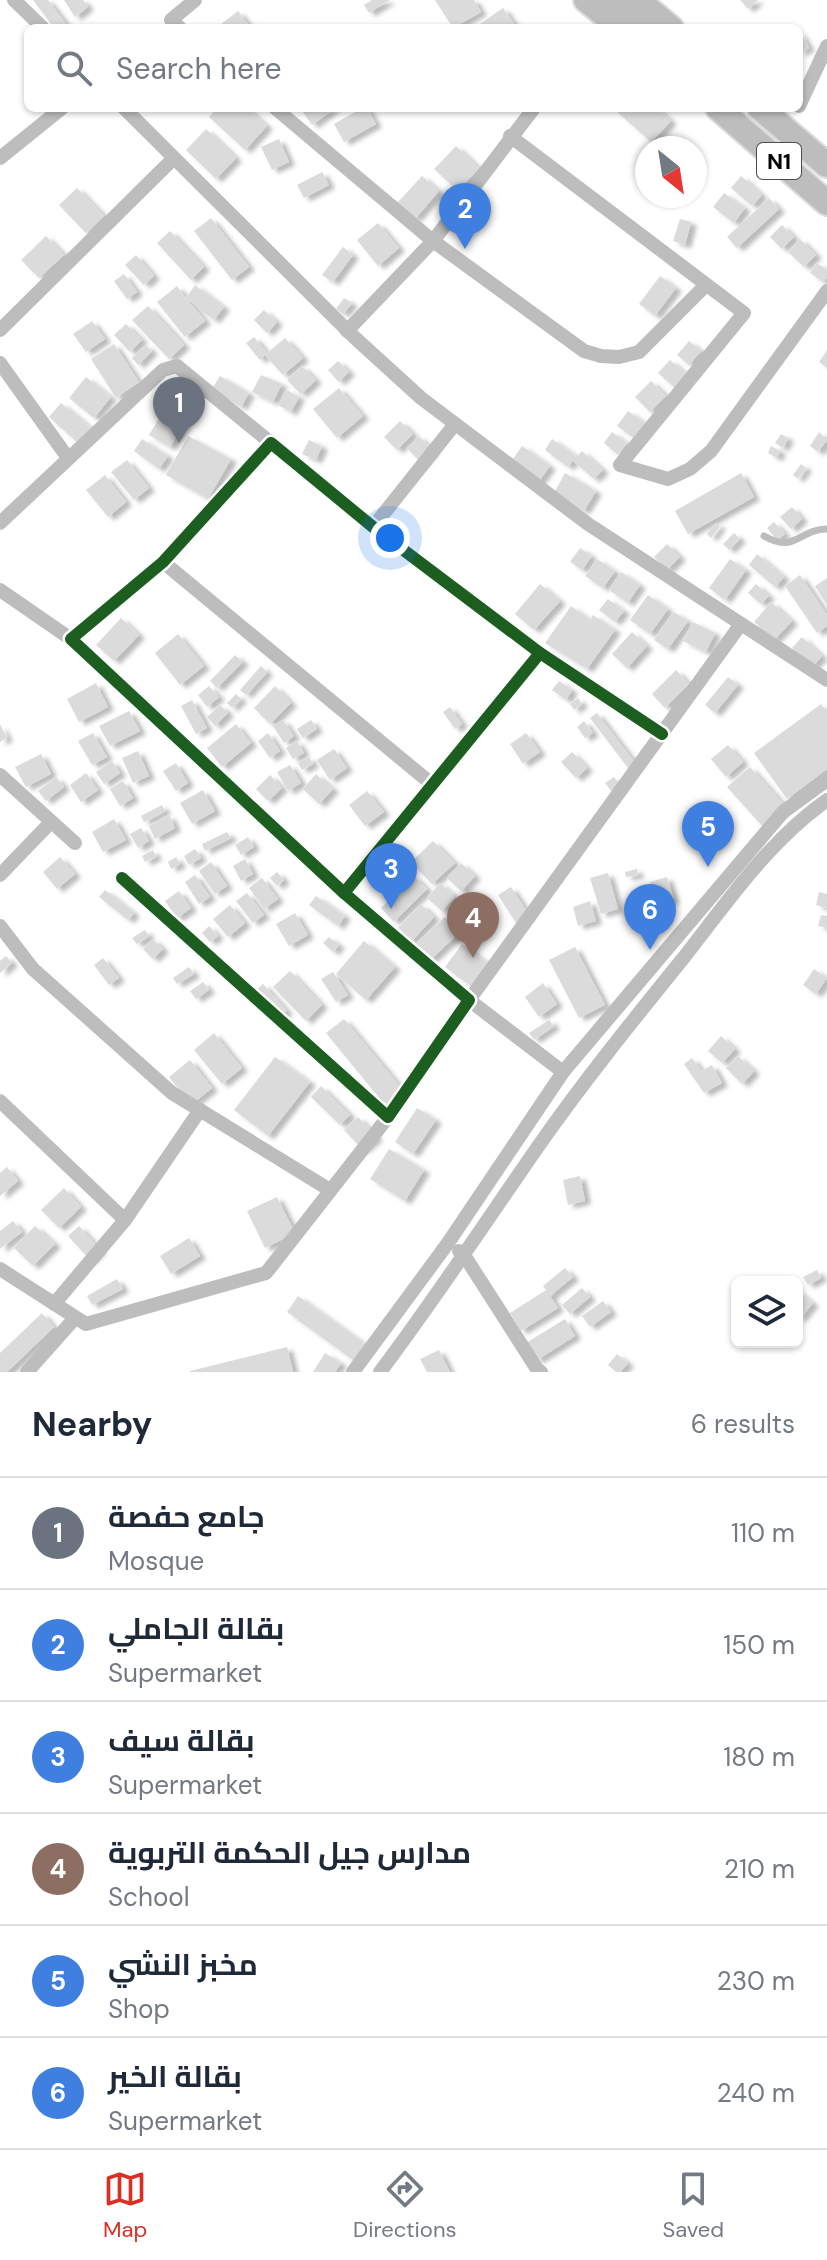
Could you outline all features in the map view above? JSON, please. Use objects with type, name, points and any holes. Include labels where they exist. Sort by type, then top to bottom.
[{"type":"highway","points":[[564,0],[592,24]]},
{"type":"highway","points":[[586,0],[616,24]]},
{"type":"highway","points":[[611,0],[642,24]]},
{"type":"highway","points":[[637,0],[666,24]]},
{"type":"highway","name":"N1","points":[[724,114],[827,203]]},
{"type":"highway","name":"N1","points":[[795,115],[827,165]]},
{"type":"street","points":[[14,0],[39,24]]},
{"type":"street","points":[[172,24],[195,0]]},
{"type":"street","points":[[803,98],[827,46]]},
{"type":"street","points":[[0,158],[57,112]]},
{"type":"street","points":[[128,112],[347,331],[421,398],[588,524],[827,680]]},
{"type":"street","points":[[280,112],[433,241],[584,351],[619,357],[639,352],[706,285]]},
{"type":"street","points":[[347,331],[433,241],[531,112]]},
{"type":"street","points":[[510,136],[744,313],[620,465],[668,479],[690,469],[711,451],[827,291]]},
{"type":"street","points":[[0,330],[173,159]]},
{"type":"street","points":[[0,363],[68,458]]},
{"type":"street","points":[[0,523],[163,370],[177,366],[373,527],[540,653],[662,734]]},
{"type":"street","points":[[373,527],[455,424]]},
{"type":"street","points":[[71,639],[163,562],[271,443]]},
{"type":"street","points":[[163,562],[433,785]]},
{"type":"street","points":[[0,590],[71,639],[344,893],[469,1000],[563,1072]]},
{"type":"street","points":[[0,1269],[86,1324],[266,1273],[388,1117],[741,624]]},
{"type":"street","points":[[344,893],[540,653]]},
{"type":"street","points":[[0,775],[75,843]]},
{"type":"street","points":[[353,1372],[448,1243],[563,1072],[783,812],[827,780]]},
{"type":"street","points":[[380,1372],[539,1145],[751,873],[798,820],[827,800]]},
{"type":"street","points":[[0,875],[51,822]]},
{"type":"street","points":[[122,878],[388,1117]]},
{"type":"street","points":[[0,926],[33,969],[172,1093],[330,1190]]},
{"type":"street","points":[[0,1101],[125,1220]]},
{"type":"street","points":[[54,1304],[125,1220],[200,1110]]},
{"type":"street","points":[[448,1243],[464,1255],[538,1371]]},
{"type":"street","points":[[27,1372],[75,1318]]},
{"type":"lane","points":[[764,536],[783,544],[827,529]]},
{"type":"building","points":[[33,0],[48,0],[66,24],[51,24]]},
{"type":"building","points":[[64,0],[83,0],[88,7],[75,17]]},
{"type":"building","points":[[372,0],[390,0],[369,13],[364,5]]},
{"type":"building","points":[[435,0],[474,0],[481,12],[460,24],[450,24]]},
{"type":"building","points":[[740,0],[758,0],[748,9]]},
{"type":"building","points":[[503,8],[514,24],[480,24]]},
{"type":"building","points":[[238,11],[248,24],[221,24]]},
{"type":"building","points":[[803,37],[809,48],[803,51]]},
{"type":"building","points":[[213,112],[251,112],[267,126],[245,150],[209,117]]},
{"type":"building","points":[[303,112],[330,112],[312,125]]},
{"type":"building","points":[[355,112],[369,112],[376,124],[344,142],[334,124]]},
{"type":"building","points":[[617,112],[661,112],[671,121],[657,136],[644,136]]},
{"type":"building","points":[[206,129],[236,158],[216,179],[186,150]]},
{"type":"building","points":[[279,139],[289,162],[272,170],[261,147]]},
{"type":"building","points":[[456,146],[479,168],[458,191],[434,169]]},
{"type":"building","points":[[322,172],[329,185],[304,198],[297,185]]},
{"type":"building","points":[[422,176],[439,191],[415,219],[397,203]]},
{"type":"building","points":[[741,176],[762,195],[752,206],[731,188]]},
{"type":"building","points":[[77,188],[104,216],[86,233],[59,205]]},
{"type":"building","points":[[724,193],[745,208],[734,223],[713,207]]},
{"type":"building","points":[[769,198],[779,209],[737,248],[727,237]]},
{"type":"building","points":[[211,218],[249,267],[232,280],[194,231]]},
{"type":"building","points":[[680,219],[691,222],[685,245],[673,241]]},
{"type":"building","points":[[378,223],[399,248],[378,266],[357,240]]},
{"type":"building","points":[[782,225],[794,237],[782,249],[770,237]]},
{"type":"building","points":[[170,231],[204,267],[191,280],[157,243]]},
{"type":"building","points":[[46,236],[64,255],[39,278],[21,260]]},
{"type":"building","points":[[800,239],[816,255],[804,267],[788,252]]},
{"type":"building","points":[[343,247],[353,255],[333,282],[322,275]]},
{"type":"building","points":[[136,255],[154,276],[144,285],[125,265]]},
{"type":"building","points":[[817,263],[827,270],[823,282],[810,273]]},
{"type":"building","points":[[124,274],[137,292],[127,299],[114,281]]},
{"type":"building","points":[[660,276],[676,288],[655,316],[639,304]]},
{"type":"building","points":[[195,285],[224,307],[214,320],[188,300],[205,321],[185,337],[157,302],[177,286],[186,298]]},
{"type":"building","points":[[344,298],[352,303],[343,314],[336,309]]},
{"type":"building","points":[[148,306],[184,345],[169,359],[132,320]]},
{"type":"building","points":[[264,310],[277,322],[267,333],[254,320]]},
{"type":"building","points":[[92,321],[105,339],[86,352],[73,334]]},
{"type":"building","points":[[126,324],[142,340],[130,352],[114,335]]},
{"type":"building","points":[[254,337],[267,353],[285,338],[303,358],[283,375],[265,355],[260,360],[246,343]]},
{"type":"building","points":[[689,341],[701,351],[689,365],[677,355]]},
{"type":"building","points":[[114,344],[139,382],[116,398],[91,359]]},
{"type":"building","points":[[146,345],[152,351],[138,365],[132,358]]},
{"type":"building","points":[[827,350],[827,368],[819,362]]},
{"type":"building","points":[[670,360],[689,376],[677,390],[658,373]]},
{"type":"building","points":[[338,361],[349,372],[339,382],[328,370]]},
{"type":"building","points":[[302,366],[316,380],[301,394],[287,380]]},
{"type":"building","points":[[261,375],[282,384],[273,402],[252,392]]},
{"type":"building","points":[[220,376],[249,393],[241,407],[212,389]]},
{"type":"building","points":[[86,377],[111,397],[94,418],[69,398]]},
{"type":"building","points":[[651,381],[666,396],[650,412],[635,397]]},
{"type":"building","points":[[339,388],[363,416],[337,438],[313,409]]},
{"type":"building","points":[[287,390],[299,397],[291,412],[278,405]]},
{"type":"building","points":[[61,403],[92,429],[79,444],[49,417]]},
{"type":"building","points":[[167,405],[188,417],[170,447],[149,435]]},
{"type":"building","points":[[628,411],[645,423],[634,438],[617,426]]},
{"type":"building","points":[[400,421],[413,434],[397,450],[384,437]]},
{"type":"building","points":[[612,432],[627,443],[618,455],[604,443]]},
{"type":"building","points":[[819,432],[827,440],[818,452],[810,446]]},
{"type":"building","points":[[781,434],[788,438],[783,448],[775,443]]},
{"type":"building","points":[[188,436],[231,459],[208,499],[166,475]]},
{"type":"building","points":[[419,436],[433,451],[421,463],[407,448]]},
{"type":"building","points":[[142,439],[168,456],[159,469],[134,451]]},
{"type":"building","points":[[552,439],[576,456],[568,467],[545,450]]},
{"type":"building","points":[[309,440],[322,446],[316,460],[302,454]]},
{"type":"building","points":[[522,446],[550,466],[537,484],[509,465]]},
{"type":"building","points":[[771,446],[780,451],[777,458],[768,453]]},
{"type":"building","points":[[582,451],[603,470],[594,479],[573,461]]},
{"type":"building","points":[[127,460],[149,488],[134,500],[111,472]]},
{"type":"building","points":[[801,464],[806,468],[798,479],[793,475]]},
{"type":"building","points":[[565,473],[596,491],[584,511],[554,493]]},
{"type":"building","points":[[741,473],[754,497],[688,534],[675,511]]},
{"type":"building","points":[[105,475],[126,502],[108,517],[86,490]]},
{"type":"building","points":[[792,507],[802,519],[791,529],[780,517]]},
{"type":"building","points":[[774,522],[785,534],[777,540],[767,528]]},
{"type":"building","points":[[716,523],[720,526],[711,538],[707,534]]},
{"type":"building","points":[[734,533],[740,539],[729,550],[723,544]]},
{"type":"building","points":[[667,544],[680,557],[667,570],[654,557]]},
{"type":"building","points":[[580,548],[592,556],[582,570],[570,562]]},
{"type":"building","points":[[757,554],[784,577],[775,587],[749,565]]},
{"type":"building","points":[[597,559],[615,571],[603,588],[585,576]]},
{"type":"building","points":[[730,559],[746,570],[725,600],[709,588]]},
{"type":"building","points":[[621,572],[640,585],[628,603],[609,590]]},
{"type":"building","points":[[800,575],[827,615],[827,626],[817,633],[785,586]]},
{"type":"building","points":[[827,578],[827,605],[815,586]]},
{"type":"building","points":[[540,584],[560,601],[534,630],[515,614]]},
{"type":"building","points":[[756,584],[769,596],[761,604],[748,593]]},
{"type":"building","points":[[648,595],[668,609],[650,634],[630,620]]},
{"type":"building","points":[[608,599],[624,611],[615,622],[599,610]]},
{"type":"building","points":[[771,602],[792,621],[774,640],[754,622]]},
{"type":"building","points":[[571,606],[590,620],[593,615],[615,630],[587,669],[545,643]]},
{"type":"building","points":[[674,612],[688,621],[668,649],[654,640]]},
{"type":"building","points":[[121,618],[139,635],[114,661],[96,645]]},
{"type":"building","points":[[693,622],[715,633],[706,652],[683,641]]},
{"type":"building","points":[[632,632],[647,646],[627,668],[612,654]]},
{"type":"building","points":[[178,634],[204,666],[180,685],[155,653]]},
{"type":"building","points":[[802,637],[822,656],[812,667],[792,648]]},
{"type":"building","points":[[235,655],[243,662],[217,688],[210,681]]},
{"type":"building","points":[[261,666],[267,672],[246,695],[240,690]]},
{"type":"building","points":[[676,670],[689,684],[665,708],[652,694]]},
{"type":"building","points":[[728,677],[738,685],[715,713],[705,705]]},
{"type":"building","points":[[559,681],[572,690],[566,700],[552,690]]},
{"type":"building","points":[[96,683],[108,707],[79,722],[67,699]]},
{"type":"building","points":[[209,686],[219,697],[207,707],[198,695]]},
{"type":"building","points":[[275,686],[291,703],[270,724],[254,708]]},
{"type":"building","points":[[236,694],[241,699],[232,708],[227,703]]},
{"type":"building","points":[[578,698],[582,704],[574,710],[570,704]]},
{"type":"building","points":[[192,700],[207,728],[196,734],[181,706]]},
{"type":"building","points":[[821,704],[827,712],[827,769],[787,799],[754,753]]},
{"type":"building","points":[[220,705],[228,713],[215,726],[207,717]]},
{"type":"building","points":[[450,707],[462,724],[455,729],[443,712]]},
{"type":"building","points":[[129,711],[140,731],[110,746],[99,726]]},
{"type":"building","points":[[597,713],[635,763],[628,768],[590,718]]},
{"type":"building","points":[[283,720],[294,736],[284,743],[273,726]]},
{"type":"building","points":[[311,720],[317,729],[303,738],[297,729]]},
{"type":"building","points":[[584,721],[593,733],[585,738],[577,727]]},
{"type":"building","points":[[0,724],[7,738],[0,742]]},
{"type":"building","points":[[236,724],[251,743],[222,767],[207,748]]},
{"type":"building","points":[[93,733],[107,757],[92,765],[78,741]]},
{"type":"building","points":[[268,733],[280,751],[270,758],[258,741]]},
{"type":"building","points":[[526,733],[540,752],[523,764],[510,744]]},
{"type":"building","points":[[297,741],[304,753],[293,759],[286,748]]},
{"type":"building","points":[[728,745],[743,762],[726,777],[711,759]]},
{"type":"building","points":[[334,749],[347,768],[330,780],[317,760]]},
{"type":"building","points":[[138,751],[149,776],[133,783],[122,758]]},
{"type":"building","points":[[572,752],[587,768],[576,778],[561,762]]},
{"type":"building","points":[[41,754],[51,774],[26,787],[15,767]]},
{"type":"building","points":[[309,757],[313,764],[302,770],[298,763]]},
{"type":"building","points":[[112,761],[120,773],[104,784],[96,772]]},
{"type":"building","points":[[176,763],[188,783],[176,791],[163,771]]},
{"type":"building","points":[[290,765],[301,783],[288,791],[277,772]]},
{"type":"building","points":[[750,767],[786,807],[763,827],[727,787]]},
{"type":"building","points":[[86,773],[98,790],[81,802],[70,785]]},
{"type":"building","points":[[316,774],[333,789],[319,804],[303,789]]},
{"type":"building","points":[[270,775],[282,788],[268,801],[256,789]]},
{"type":"building","points":[[56,777],[64,787],[46,801],[38,791]]},
{"type":"building","points":[[614,777],[621,787],[613,793],[605,783]]},
{"type":"building","points":[[123,781],[133,798],[120,806],[110,789]]},
{"type":"building","points":[[203,790],[215,811],[192,824],[180,803]]},
{"type":"building","points":[[367,791],[384,812],[365,826],[349,805]]},
{"type":"building","points":[[162,805],[165,811],[144,822],[141,816]]},
{"type":"building","points":[[169,815],[175,828],[155,839],[149,826]]},
{"type":"building","points":[[114,819],[126,840],[103,852],[92,832]]},
{"type":"building","points":[[141,828],[149,841],[138,848],[130,834]]},
{"type":"building","points":[[227,832],[231,838],[205,851],[202,844]]},
{"type":"building","points":[[248,837],[254,847],[241,855],[235,845]]},
{"type":"building","points":[[433,841],[455,863],[432,884],[411,862]]},
{"type":"building","points":[[195,849],[201,858],[189,865],[184,856]]},
{"type":"building","points":[[153,850],[156,857],[145,862],[142,856]]},
{"type":"building","points":[[60,857],[75,874],[57,889],[43,872]]},
{"type":"building","points":[[176,857],[180,864],[171,869],[168,862]]},
{"type":"building","points":[[245,859],[253,874],[241,881],[233,866]]},
{"type":"building","points":[[211,862],[227,886],[215,894],[199,871]]},
{"type":"building","points":[[461,863],[475,876],[461,891],[447,878]]},
{"type":"building","points":[[637,869],[638,875],[626,877],[625,872]]},
{"type":"building","points":[[277,872],[284,880],[277,886],[270,878]]},
{"type":"building","points":[[608,873],[618,909],[601,914],[590,878]]},
{"type":"building","points":[[195,875],[210,897],[199,904],[185,882]]},
{"type":"building","points":[[414,876],[427,889],[394,922],[381,908]]},
{"type":"building","points":[[667,877],[674,900],[656,905],[650,882]]},
{"type":"building","points":[[262,878],[278,899],[264,909],[249,888]]},
{"type":"building","points":[[440,883],[455,896],[442,911],[427,898]]},
{"type":"building","points":[[511,887],[529,915],[516,923],[498,895]]},
{"type":"building","points":[[105,890],[134,913],[128,920],[99,897]]},
{"type":"building","points":[[179,891],[191,908],[177,918],[165,901]]},
{"type":"building","points":[[819,892],[827,894],[827,908],[816,905]]},
{"type":"building","points":[[247,893],[264,915],[253,923],[236,901]]},
{"type":"building","points":[[316,896],[345,916],[338,926],[309,905]]},
{"type":"building","points":[[590,901],[596,921],[578,926],[573,907]]},
{"type":"building","points":[[421,904],[434,917],[411,942],[397,929]]},
{"type":"building","points":[[230,905],[245,923],[228,937],[213,919]]},
{"type":"building","points":[[295,913],[308,935],[289,946],[276,924]]},
{"type":"building","points":[[821,915],[827,916],[827,928],[818,926]]},
{"type":"building","points":[[445,917],[459,933],[430,960],[415,944]]},
{"type":"building","points":[[209,926],[218,936],[210,942],[202,933]]},
{"type":"building","points":[[145,930],[149,936],[137,944],[132,938]]},
{"type":"building","points":[[329,937],[339,945],[333,952],[323,943]]},
{"type":"building","points":[[153,939],[163,949],[153,959],[143,949]]},
{"type":"building","points":[[364,941],[395,967],[366,1000],[336,974]]},
{"type":"building","points":[[462,944],[489,964],[472,987],[445,967]]},
{"type":"building","points":[[575,947],[605,1005],[579,1018],[549,960]]},
{"type":"building","points":[[6,956],[12,963],[0,973],[0,961]]},
{"type":"building","points":[[103,958],[119,978],[109,985],[94,965]]},
{"type":"building","points":[[189,967],[194,974],[177,984],[173,978]]},
{"type":"building","points":[[814,969],[827,978],[816,994],[803,985]]},
{"type":"building","points":[[290,971],[322,1005],[306,1021],[273,987]]},
{"type":"building","points":[[333,972],[348,995],[336,1002],[321,979]]},
{"type":"building","points":[[203,982],[209,990],[196,999],[190,991]]},
{"type":"building","points":[[543,983],[557,1004],[539,1017],[525,997]]},
{"type":"building","points":[[263,984],[287,1011],[278,1019],[254,992]]},
{"type":"building","points":[[344,1019],[403,1090],[385,1105],[326,1033]]},
{"type":"building","points":[[549,1020],[554,1026],[534,1040],[529,1033]]},
{"type":"building","points":[[214,1033],[242,1068],[222,1084],[194,1050]]},
{"type":"building","points":[[721,1036],[735,1049],[722,1063],[708,1051]]},
{"type":"building","points":[[738,1056],[754,1071],[742,1084],[726,1068]]},
{"type":"building","points":[[275,1057],[310,1082],[268,1136],[234,1110]]},
{"type":"building","points":[[692,1058],[701,1070],[694,1075],[712,1065],[722,1083],[704,1093],[684,1064]]},
{"type":"building","points":[[190,1060],[212,1088],[191,1105],[169,1077]]},
{"type":"building","points":[[321,1086],[350,1115],[340,1125],[311,1097]]},
{"type":"building","points":[[417,1108],[436,1120],[413,1154],[395,1142]]},
{"type":"building","points":[[358,1117],[377,1137],[363,1150],[344,1130]]},
{"type":"building","points":[[389,1149],[424,1170],[405,1201],[370,1179]]},
{"type":"building","points":[[7,1167],[18,1181],[0,1196],[0,1173]]},
{"type":"building","points":[[580,1176],[585,1201],[568,1205],[563,1180]]},
{"type":"building","points":[[64,1188],[81,1207],[59,1228],[41,1210]]},
{"type":"building","points":[[277,1197],[295,1233],[265,1248],[247,1211]]},
{"type":"building","points":[[13,1221],[22,1232],[0,1249],[0,1231]]},
{"type":"building","points":[[35,1226],[55,1244],[33,1266],[14,1248]]},
{"type":"building","points":[[79,1226],[100,1250],[90,1260],[68,1236]]},
{"type":"building","points":[[189,1238],[200,1256],[171,1274],[160,1256]]},
{"type":"building","points":[[565,1268],[573,1277],[550,1296],[558,1308],[521,1331],[510,1313],[546,1290],[543,1286]]},
{"type":"building","points":[[817,1270],[821,1278],[808,1285],[803,1277]]},
{"type":"building","points":[[117,1279],[123,1289],[92,1305],[87,1296]]},
{"type":"building","points":[[582,1288],[590,1297],[570,1314],[562,1305]]},
{"type":"building","points":[[803,1295],[813,1303],[803,1315]]},
{"type":"building","points":[[298,1296],[365,1344],[353,1360],[287,1312]]},
{"type":"building","points":[[603,1301],[611,1312],[590,1327],[582,1316]]},
{"type":"building","points":[[42,1313],[54,1327],[7,1372],[0,1372],[0,1353]]},
{"type":"building","points":[[565,1319],[575,1336],[537,1360],[526,1343]]},
{"type":"building","points":[[287,1347],[293,1372],[190,1372],[190,1371]]},
{"type":"building","points":[[439,1350],[450,1372],[427,1372],[420,1359]]},
{"type":"building","points":[[325,1353],[341,1363],[335,1372],[313,1372]]},
{"type":"building","points":[[617,1354],[628,1363],[620,1372],[608,1365]]},
{"type":"cycle path","points":[[344,893],[71,639],[163,562],[271,443],[373,527],[540,653]]},
{"type":"cycle path","points":[[122,878],[388,1117],[469,1000],[344,893],[540,653],[662,734]]},
{"type":"place","name":"بقالة الجاملي","points":[[465,249]]},
{"type":"place","name":"جامع حفصة","points":[[179,443]]},
{"type":"place","name":"مخبز النشي","points":[[708,867]]},
{"type":"place","name":"بقالة سيف","points":[[391,909]]},
{"type":"place","name":"بقالة الخير","points":[[650,950]]},
{"type":"place","name":"مدارس جيل الحكمة التربوية","points":[[473,958]]}]
